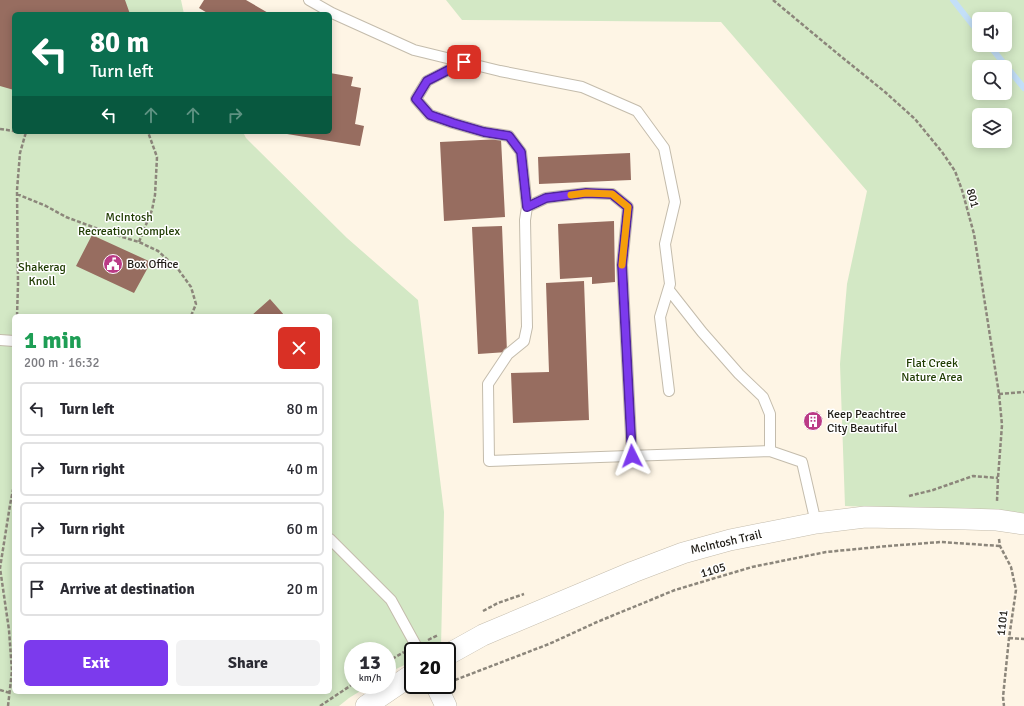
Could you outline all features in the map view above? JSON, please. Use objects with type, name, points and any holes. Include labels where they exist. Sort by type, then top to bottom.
[{"type":"street","name":"McIntosh Trail","points":[[456,650],[483,635],[633,572],[684,553],[730,540],[816,523],[865,516],[965,518],[997,520],[1024,524]]},
{"type":"street","points":[[366,706],[404,680]]},
{"type":"street","points":[[445,694],[446,706]]},
{"type":"lane","points":[[309,0],[414,50],[500,71],[582,87],[637,111],[664,148],[675,202],[665,244],[670,284],[660,317],[669,390]]},
{"type":"lane","points":[[464,62],[427,81],[416,99],[430,115],[484,132],[509,136],[521,152],[527,207],[525,220],[527,327],[524,341],[508,354],[488,384],[489,461],[770,451],[802,462],[816,523]]},
{"type":"lane","points":[[527,207],[546,198],[586,193],[612,194],[628,207],[622,265],[632,456]]},
{"type":"lane","points":[[669,290],[702,332],[739,374],[763,397],[770,414],[770,451]]},
{"type":"lane","points":[[0,340],[12,341]]},
{"type":"lane","points":[[332,541],[391,600],[414,642]]},
{"type":"path","name":"801","points":[[773,0],[885,92],[915,119],[942,152],[955,171],[962,190],[974,234],[999,394],[1002,425],[998,478]]},
{"type":"path","points":[[0,129],[12,131]]},
{"type":"path","points":[[17,314],[17,194],[20,152],[26,134]]},
{"type":"path","points":[[139,242],[152,210],[154,195],[156,157],[149,134]]},
{"type":"path","points":[[17,194],[46,206],[66,217],[109,233],[139,242],[158,251],[178,269],[191,287],[196,304],[192,314]]},
{"type":"path","points":[[999,394],[1024,392]]},
{"type":"path","points":[[8,706],[12,670],[9,630],[0,568],[12,496]]},
{"type":"path","name":"1105","points":[[456,679],[549,644],[597,622],[675,590],[752,567],[826,552],[888,546],[941,542],[1000,546]]},
{"type":"path","name":"1101","points":[[1000,546],[1011,567],[1016,590],[1009,638],[1004,706]]},
{"type":"path","points":[[1009,638],[1024,639]]},
{"type":"path","points":[[0,690],[10,693]]},
{"type":"path","points":[[320,706],[344,690]]},
{"type":"green space","name":"McIntosh Recreation Complex","points":[[0,0],[181,0],[184,12],[12,12],[12,134],[244,134],[246,138],[347,238],[418,300],[444,512],[441,642],[404,642],[404,665],[396,669],[396,642],[344,642],[344,694],[355,694],[339,706],[0,706]]},
{"type":"green space","name":"Flat Creek Nature Area","points":[[446,0],[1024,0],[1024,513],[845,506],[840,364],[847,284],[867,191],[721,22],[462,20]]},
{"type":"building","points":[[0,0],[125,0],[129,12],[12,12],[12,89],[0,86]]},
{"type":"building","points":[[204,0],[246,0],[267,12],[206,12],[199,8]]},
{"type":"building","points":[[332,73],[353,77],[351,86],[361,88],[355,124],[364,126],[360,146],[287,134],[332,134]]},
{"type":"building","points":[[501,139],[505,217],[444,221],[440,142]]},
{"type":"building","points":[[630,153],[631,180],[539,184],[538,157]]},
{"type":"building","points":[[614,221],[615,282],[592,284],[592,277],[560,279],[558,224]]},
{"type":"building","points":[[502,226],[507,352],[478,354],[472,227]]},
{"type":"building","name":"Box Office","points":[[92,235],[151,262],[134,293],[76,266]]},
{"type":"building","points":[[584,281],[589,420],[513,423],[511,373],[549,372],[546,283]]},
{"type":"building","points":[[270,299],[283,314],[253,314]]},
{"type":"building","name":"Keep Peachtree City Beautiful","points":[[817,411],[823,419],[808,430],[803,422]]},
{"type":"waterway","points":[[953,0],[972,24]]},
{"type":"waterway","points":[[995,52],[1024,88]]},
{"type":"slow traffic","points":[[571,195],[586,193],[612,194],[628,207],[622,265]]},
{"type":"place","name":"Box Office","points":[[113,264]]},
{"type":"place","name":"Keep Peachtree City Beautiful","points":[[813,421]]},
{"type":"route","points":[[464,62],[427,81],[416,99],[430,115],[484,132],[509,136],[521,152],[527,207],[546,198],[586,193],[612,194],[628,207],[622,265],[632,456]]},
{"type":"park label","name":"Shakerag Knoll","points":[[42,274]]}]
